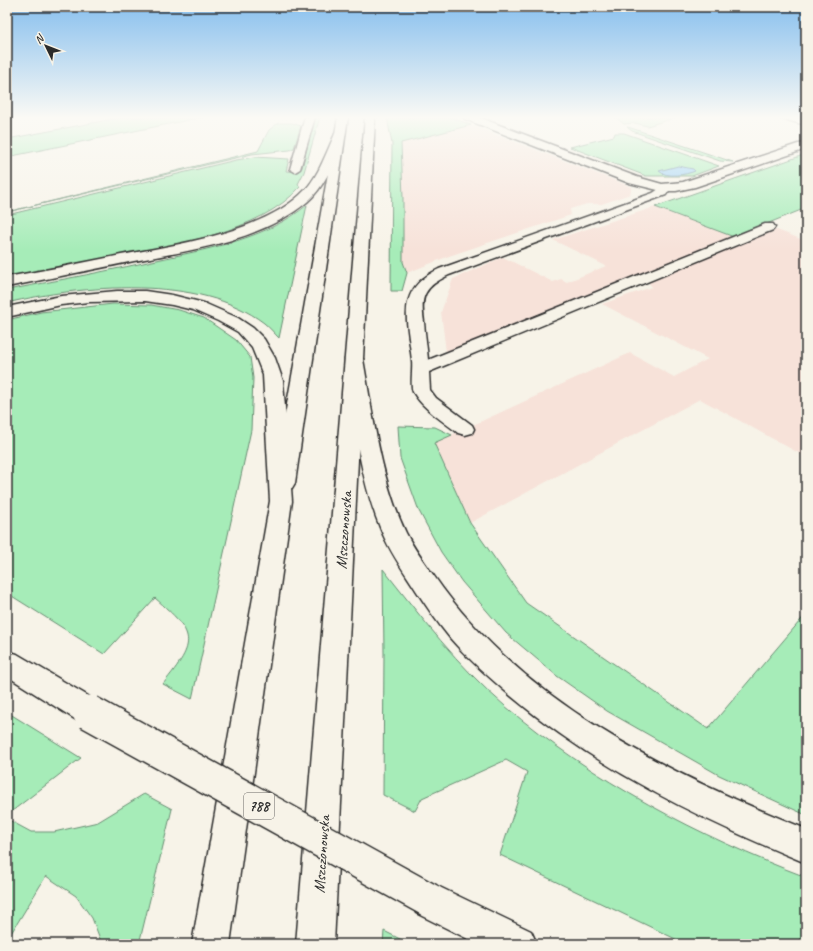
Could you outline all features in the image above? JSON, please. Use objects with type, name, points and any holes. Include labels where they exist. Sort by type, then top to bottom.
[{"type":"main road","points":[[7,282],[174,249],[207,241],[256,225],[286,210],[303,199],[316,185],[327,161]]},
{"type":"main road","points":[[211,944],[336,161]]},
{"type":"main road","name":"Mszczonowska","points":[[315,944],[367,161]]},
{"type":"main road","points":[[585,161],[633,180],[665,188],[676,188],[691,184],[756,161]]},
{"type":"main road","points":[[7,312],[33,305],[69,299],[137,296],[192,305],[214,312],[235,323],[253,337],[260,347],[272,374],[281,501]]},
{"type":"main road","points":[[354,358],[364,420],[382,503],[398,542],[430,590],[465,636],[522,688],[558,716],[612,751],[691,794],[806,846]]},
{"type":"main road","name":"788","points":[[7,662],[89,712],[430,900],[518,944]]},
{"type":"lane","points":[[295,169],[297,161]]},
{"type":"lane","points":[[465,429],[430,402],[421,390],[421,369],[414,304],[416,293],[430,278],[466,263],[657,195],[662,193],[665,188]]},
{"type":"lane","points":[[421,369],[769,227]]},
{"type":"shaded area","points":[[402,161],[565,161],[632,187],[630,194],[602,204],[587,204],[570,209],[571,215],[449,256],[407,273],[403,262]]},
{"type":"shaded area","points":[[655,207],[734,237],[446,352],[441,312],[453,279],[503,257],[553,282],[561,279],[567,282],[606,266],[553,240]]},
{"type":"shaded area","points":[[777,230],[806,241],[806,457],[700,399],[470,523],[434,443],[630,353],[674,377],[708,359],[602,304],[652,287],[647,281],[769,231]]},
{"type":"green space","points":[[215,161],[221,161],[7,212]]},
{"type":"green space","points":[[230,161],[288,161],[286,171],[298,172],[302,168],[304,161],[307,161],[298,184],[300,187],[283,203],[262,216],[239,226],[214,235],[163,247],[7,277],[7,215]]},
{"type":"green space","points":[[392,161],[402,161],[403,262],[407,273],[402,291],[391,291]]},
{"type":"green space","points":[[608,161],[706,161],[719,166],[692,176],[646,176]]},
{"type":"green space","points":[[785,161],[806,161],[806,208],[734,237],[655,207]]},
{"type":"green space","points":[[307,205],[279,338],[264,323],[238,307],[207,297],[174,290],[104,288],[69,292],[7,303],[7,290],[126,267],[203,250],[240,240],[276,225]]},
{"type":"green space","points":[[113,304],[151,305],[179,310],[204,318],[236,340],[250,357],[253,378],[251,430],[192,699],[163,684],[182,657],[187,647],[188,638],[185,630],[169,610],[155,598],[104,654],[7,593],[7,320],[41,312]]},
{"type":"green space","points":[[398,426],[435,427],[452,435],[434,443],[470,523],[526,603],[708,729],[806,614],[806,815],[719,775],[607,711],[557,676],[506,633],[462,582],[441,552],[419,511],[400,458]]},
{"type":"green space","points":[[383,569],[411,605],[471,674],[505,706],[539,733],[574,758],[648,804],[726,844],[806,877],[806,944],[686,944],[500,855],[527,772],[506,760],[422,798],[415,811],[383,795]]},
{"type":"green space","points":[[7,712],[81,758],[7,815]]},
{"type":"green space","points":[[144,794],[172,809],[139,944],[102,944],[92,918],[76,896],[46,876],[7,940],[7,819],[31,832],[54,832],[98,822]]},
{"type":"green space","points":[[384,931],[410,944],[383,944]]},
{"type":"water","points":[[678,166],[693,169],[695,171],[682,175],[666,175],[659,171]]}]
